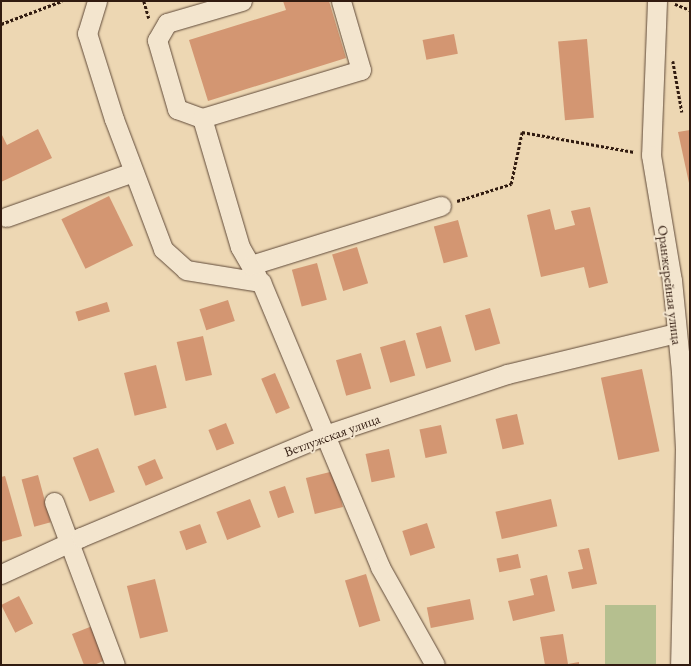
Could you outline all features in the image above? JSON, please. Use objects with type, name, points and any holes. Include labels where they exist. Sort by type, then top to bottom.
[{"type":"street","points":[[97,1],[87,33],[133,172],[163,249],[186,270],[261,282]]},
{"type":"street","points":[[242,1],[167,22],[157,40],[177,109],[202,118],[362,70],[341,1]]},
{"type":"street","name":"Оранжерейная улица","points":[[658,1],[651,155],[672,280],[681,372],[685,449],[680,665]]},
{"type":"street","points":[[202,118],[240,248],[261,282],[380,567],[435,665]]},
{"type":"street","points":[[6,217],[133,172]]},
{"type":"street","points":[[251,265],[441,206]]},
{"type":"street","name":"Ветлужская улица","points":[[1,574],[70,542],[325,435],[507,374],[676,333]]},
{"type":"street","points":[[54,502],[115,665]]},
{"type":"path","points":[[1,24],[62,1]]},
{"type":"path","points":[[669,1],[690,10]]},
{"type":"path","points":[[673,57],[682,112]]},
{"type":"path","points":[[441,206],[511,184],[522,132],[651,155]]},
{"type":"green space","points":[[605,605],[656,605],[656,665],[605,665]]},
{"type":"building","points":[[283,1],[329,1],[346,58],[208,101],[189,40],[286,10]]},
{"type":"building","points":[[454,34],[458,54],[426,60],[423,40]]},
{"type":"building","points":[[587,39],[594,118],[565,120],[558,42]]},
{"type":"building","points":[[38,129],[52,158],[1,182],[1,133],[7,145]]},
{"type":"building","points":[[690,130],[690,183],[689,183],[678,132]]},
{"type":"building","points":[[109,196],[133,245],[85,269],[61,219]]},
{"type":"building","points":[[590,207],[608,283],[589,288],[584,267],[541,277],[527,215],[550,209],[555,230],[575,225],[571,211]]},
{"type":"building","points":[[458,220],[468,257],[444,263],[434,226]]},
{"type":"building","points":[[357,247],[368,283],[343,291],[332,255]]},
{"type":"building","points":[[317,263],[327,300],[302,306],[292,270]]},
{"type":"building","points":[[228,300],[235,321],[206,330],[199,309]]},
{"type":"building","points":[[107,302],[110,312],[78,321],[75,312]]},
{"type":"building","points":[[490,308],[500,344],[475,351],[465,315]]},
{"type":"building","points":[[441,326],[451,362],[426,369],[416,333]]},
{"type":"building","points":[[203,336],[212,375],[186,381],[177,342]]},
{"type":"building","points":[[405,340],[415,376],[390,383],[380,347]]},
{"type":"building","points":[[361,353],[371,389],[346,396],[336,360]]},
{"type":"building","points":[[156,365],[167,408],[135,416],[124,373]]},
{"type":"building","points":[[642,369],[659,451],[618,460],[601,378]]},
{"type":"building","points":[[275,373],[290,408],[276,414],[261,379]]},
{"type":"building","points":[[517,414],[524,444],[503,449],[496,419]]},
{"type":"building","points":[[226,423],[234,443],[217,451],[208,430]]},
{"type":"building","points":[[441,425],[447,453],[426,458],[419,430]]},
{"type":"building","points":[[98,448],[115,492],[90,502],[73,458]]},
{"type":"building","points":[[389,449],[395,477],[372,482],[366,454]]},
{"type":"building","points":[[155,459],[163,478],[146,486],[138,466]]},
{"type":"building","points":[[334,471],[343,507],[315,514],[306,478]]},
{"type":"building","points":[[38,475],[51,522],[34,527],[22,479]]},
{"type":"building","points":[[5,476],[22,536],[1,542],[1,477]]},
{"type":"building","points":[[285,486],[294,512],[278,518],[269,492]]},
{"type":"building","points":[[250,499],[261,527],[227,540],[216,512]]},
{"type":"building","points":[[551,499],[557,526],[502,539],[495,512]]},
{"type":"building","points":[[427,523],[435,548],[410,556],[402,531]]},
{"type":"building","points":[[200,524],[207,543],[186,550],[179,532]]},
{"type":"building","points":[[589,548],[597,584],[572,589],[568,572],[583,569],[578,550]]},
{"type":"building","points":[[518,554],[521,568],[499,572],[496,559]]},
{"type":"building","points":[[366,574],[380,621],[359,627],[345,580]]},
{"type":"building","points":[[547,575],[555,611],[513,621],[508,601],[534,595],[530,579]]},
{"type":"building","points":[[155,579],[168,631],[140,638],[127,586]]},
{"type":"building","points":[[19,596],[33,624],[15,633],[1,605]]},
{"type":"building","points":[[470,599],[474,620],[431,628],[427,607]]},
{"type":"building","points":[[95,625],[108,659],[94,665],[84,665],[72,634]]},
{"type":"building","points":[[563,634],[568,664],[579,662],[579,665],[545,665],[540,637]]}]
